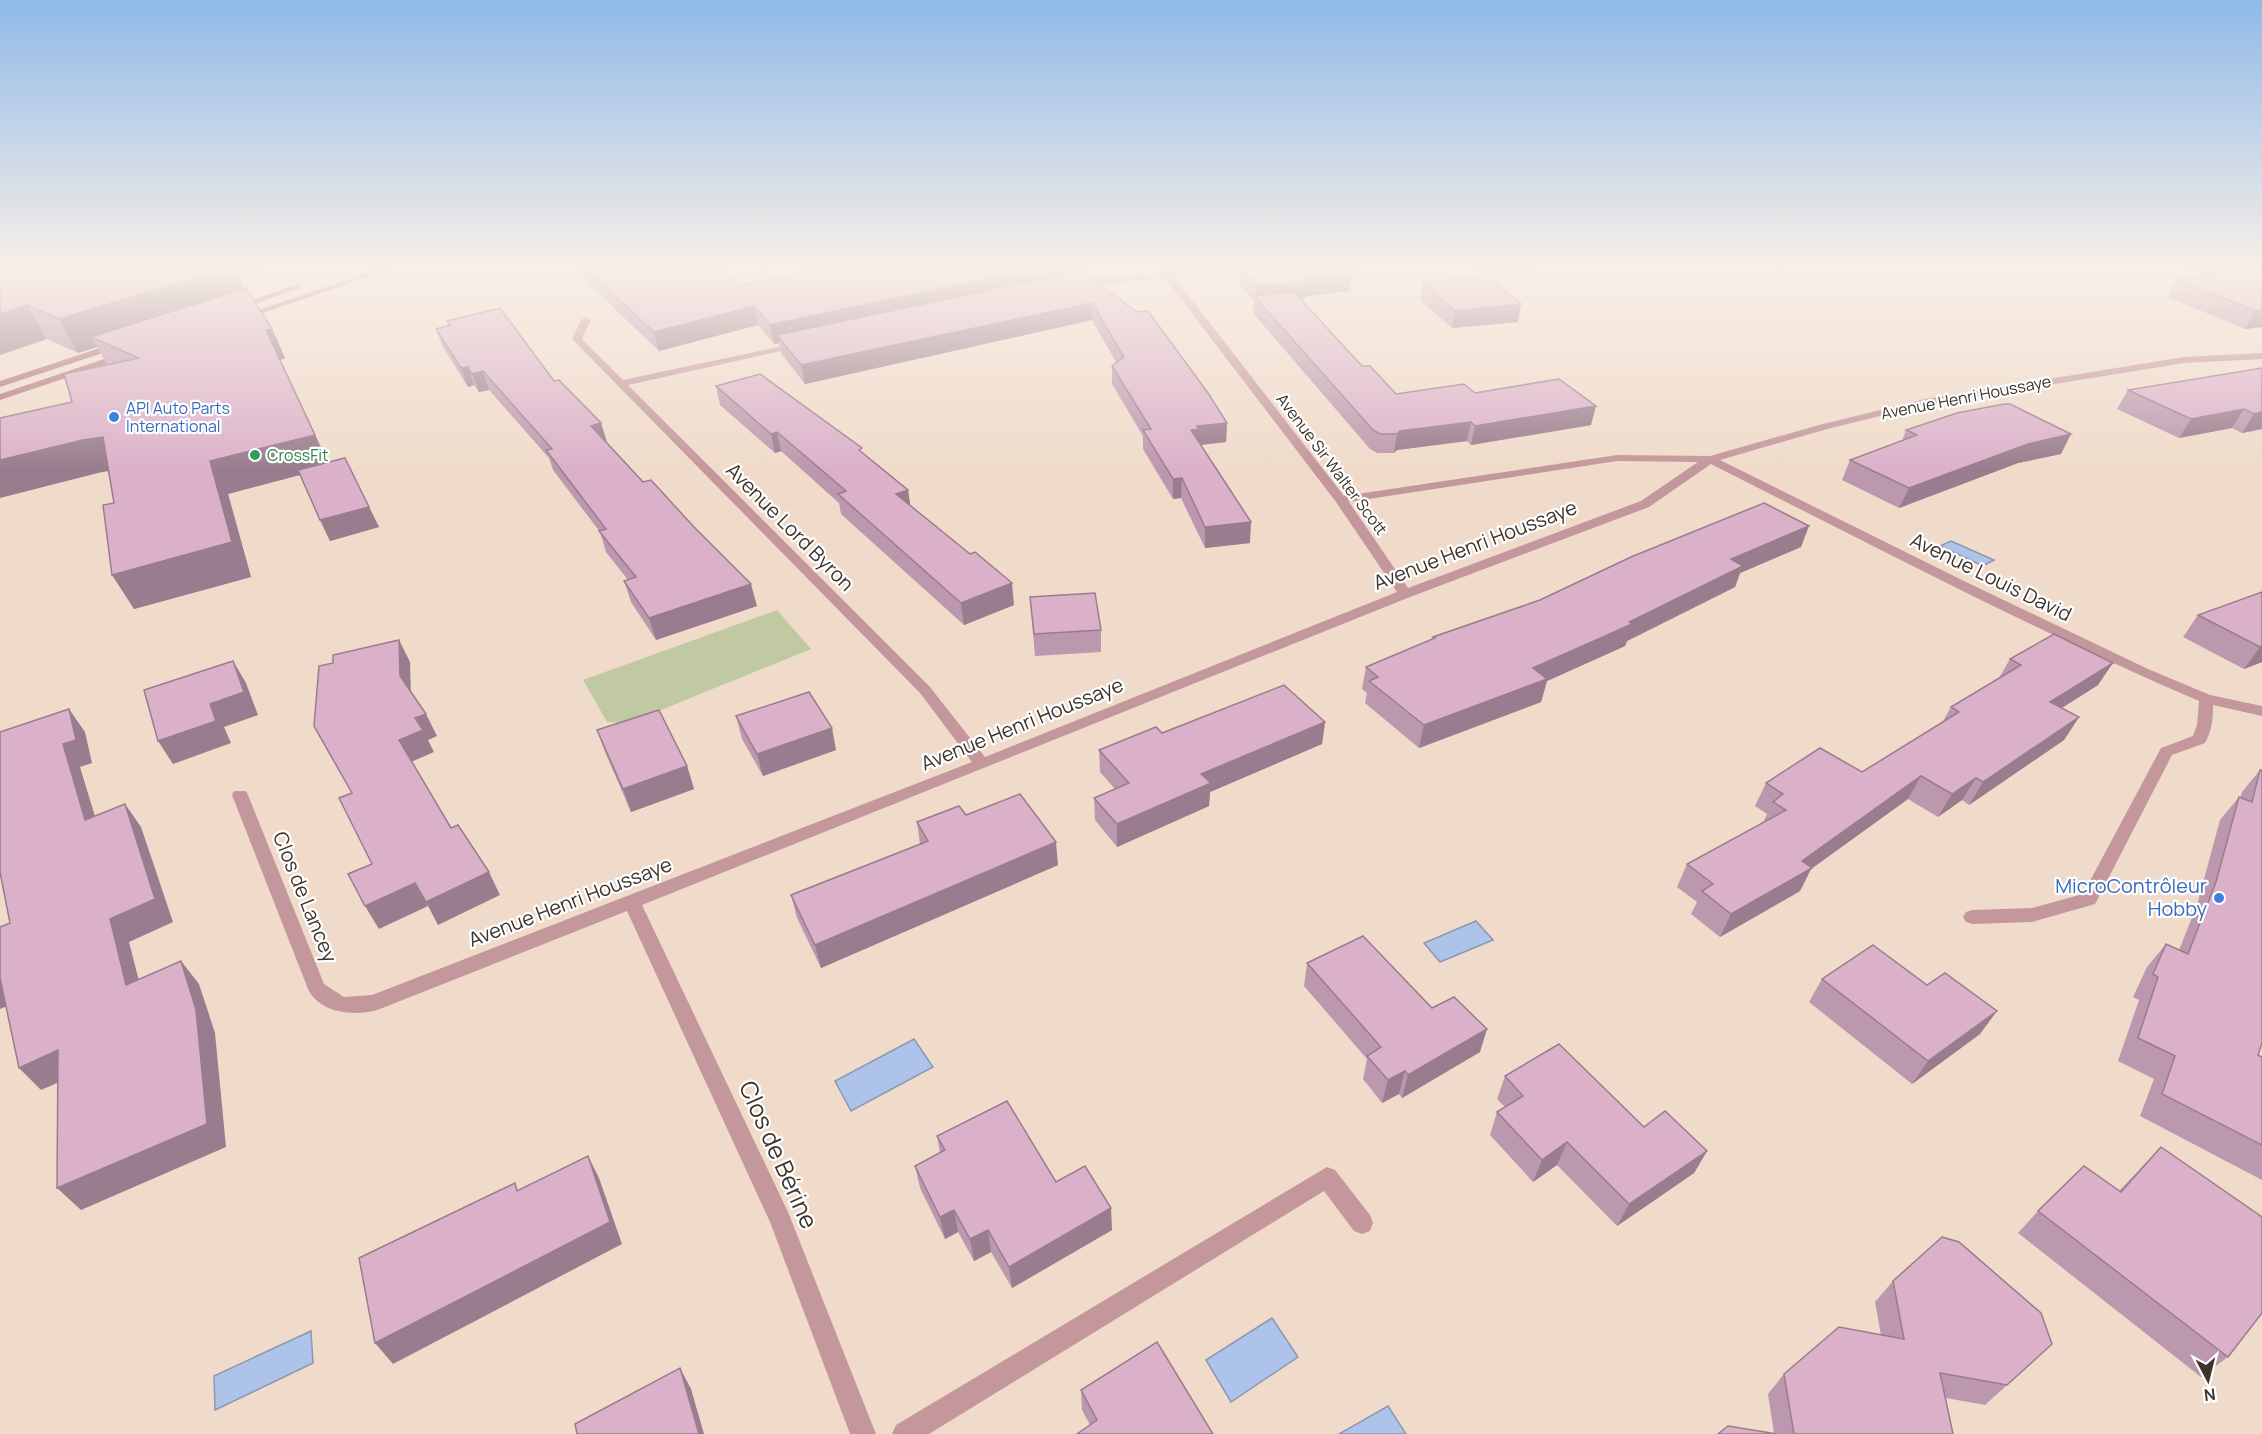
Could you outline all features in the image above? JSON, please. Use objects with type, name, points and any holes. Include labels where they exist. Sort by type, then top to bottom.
[{"type":"main road","points":[[0,384],[125,343]]},
{"type":"main road","points":[[0,397],[132,353]]},
{"type":"street","name":"Avenue Lord Byron","points":[[578,337],[577,339],[624,383],[703,468],[925,690],[982,764]]},
{"type":"street","name":"Avenue Sir Walter Scott","points":[[1216,337],[1341,500],[1405,594]]},
{"type":"street","points":[[624,383],[810,341]]},
{"type":"street","name":"Avenue Henri Houssaye","points":[[1341,500],[1617,458],[1710,459],[1823,427],[1925,402],[2184,360],[2262,356]]},
{"type":"street","name":"Avenue Henri Houssaye","points":[[341,1005],[373,1003],[982,764],[1405,594],[1645,504],[1710,459]]},
{"type":"street","name":"Avenue Louis David","points":[[1710,459],[1959,584],[2143,672],[2206,699],[2262,711]]},
{"type":"street","points":[[1972,917],[2032,915],[2089,899],[2166,752],[2200,739],[2205,725],[2206,699]]},
{"type":"street","name":"Clos de Lancey","points":[[240,795],[317,989],[341,1005]]},
{"type":"street","name":"Clos de Bérine","points":[[632,902],[780,1220],[863,1434]]},
{"type":"street","points":[[905,1434],[1327,1177],[1362,1223]]},
{"type":"green space","points":[[777,610],[811,649],[629,723],[607,722],[583,680]]},
{"type":"water","points":[[1951,541],[1994,560],[1983,566],[1940,546]]},
{"type":"water","points":[[1476,921],[1493,940],[1440,962],[1424,943]]},
{"type":"water","points":[[914,1039],[933,1067],[851,1111],[835,1081]]},
{"type":"water","points":[[1272,1318],[1298,1357],[1231,1402],[1206,1360]]},
{"type":"water","points":[[311,1331],[313,1363],[215,1410],[214,1376]]},
{"type":"water","points":[[1388,1406],[1406,1434],[1339,1434]]},
{"type":"building","points":[[91,337],[269,337],[315,435],[210,461],[232,542],[112,575],[103,505],[114,503],[103,437],[0,460],[0,418],[72,402],[64,374],[139,358]]},
{"type":"building","points":[[441,337],[521,337],[554,381],[559,380],[601,423],[591,426],[643,482],[651,480],[751,584],[649,618],[624,581],[636,577],[599,531],[606,529],[546,450],[552,449],[483,371],[472,374],[468,367],[461,368]]},
{"type":"building","points":[[779,337],[933,337],[801,365]]},
{"type":"building","points":[[1112,337],[1167,337],[1227,423],[1197,426],[1199,429],[1191,430],[1251,522],[1205,527],[1182,478],[1173,479],[1143,430],[1151,429],[1112,366],[1124,357]]},
{"type":"building","points":[[1290,337],[1335,337],[1362,366],[1370,366],[1396,394],[1464,384],[1475,393],[1559,379],[1596,406],[1475,426],[1471,422],[1400,431],[1397,434],[1380,434],[1373,430]]},
{"type":"building","points":[[2262,368],[2262,412],[2254,414],[2244,409],[2191,419],[2128,390]]},
{"type":"building","points":[[760,374],[862,448],[859,450],[908,490],[896,494],[970,554],[975,552],[1012,583],[961,603],[838,494],[846,491],[777,432],[771,434],[716,386]]},
{"type":"building","points":[[2010,404],[2071,434],[2028,444],[1909,488],[1850,460],[1917,435],[1906,430],[1957,413]]},
{"type":"building","points":[[345,458],[369,507],[320,520],[298,470]]},
{"type":"building","points":[[1764,503],[1809,526],[1731,559],[1743,566],[1629,622],[1632,624],[1533,668],[1547,679],[1424,725],[1369,681],[1378,677],[1366,667],[1435,638],[1433,637],[1540,600],[1631,557]]},
{"type":"building","points":[[2262,592],[2262,646],[2260,647],[2198,615]]},
{"type":"building","points":[[1095,593],[1101,630],[1034,634],[1030,597]]},
{"type":"building","points":[[2054,634],[2113,663],[2050,702],[2079,717],[1983,782],[1976,778],[1952,794],[1921,776],[1802,861],[1812,868],[1731,914],[1702,891],[1713,884],[1687,864],[1786,810],[1773,802],[1783,794],[1766,783],[1820,748],[1862,772],[1959,712],[1951,707],[2021,665],[2010,659]]},
{"type":"building","points":[[399,640],[400,676],[426,714],[415,718],[423,730],[399,740],[451,828],[458,825],[489,872],[426,902],[415,883],[365,906],[348,874],[372,864],[339,798],[352,793],[314,726],[319,666],[333,663],[333,655]]},
{"type":"building","points":[[233,661],[244,692],[210,704],[216,721],[158,741],[144,690]]},
{"type":"building","points":[[1284,685],[1325,722],[1201,774],[1211,783],[1117,824],[1094,798],[1129,783],[1099,750],[1156,727],[1162,733]]},
{"type":"building","points":[[809,692],[832,728],[757,754],[736,716]]},
{"type":"building","points":[[69,709],[76,740],[63,744],[85,820],[125,804],[155,899],[110,919],[126,985],[181,961],[196,1010],[207,1124],[57,1188],[58,1050],[19,1068],[0,978],[0,927],[10,923],[0,872],[0,732]]},
{"type":"building","points":[[659,710],[687,766],[623,789],[597,730]]},
{"type":"building","points":[[2260,770],[2262,770],[2262,1043],[2258,1055],[2262,1057],[2262,1145],[2162,1094],[2175,1056],[2138,1038],[2158,977],[2153,974],[2166,944],[2188,954],[2216,882],[2239,797],[2252,802]]},
{"type":"building","points":[[1020,794],[1056,842],[815,945],[791,895],[928,841],[917,822],[959,806],[966,815]]},
{"type":"building","points":[[1363,936],[1432,1008],[1454,997],[1487,1029],[1408,1075],[1405,1071],[1388,1080],[1367,1056],[1381,1047],[1307,963]]},
{"type":"building","points":[[1873,945],[1927,985],[1945,973],[1997,1011],[1928,1061],[1822,979]]},
{"type":"building","points":[[1559,1044],[1644,1127],[1665,1111],[1707,1151],[1629,1204],[1567,1142],[1542,1160],[1497,1112],[1523,1096],[1505,1076]]},
{"type":"building","points":[[1007,1101],[1056,1182],[1085,1166],[1111,1208],[1009,1267],[988,1230],[970,1239],[954,1210],[940,1217],[915,1166],[945,1150],[937,1136]]},
{"type":"building","points":[[2161,1147],[2262,1217],[2262,1313],[2228,1357],[2038,1211],[2084,1166],[2121,1192]]},
{"type":"building","points":[[588,1156],[610,1222],[375,1343],[359,1258],[515,1183],[517,1191]]},
{"type":"building","points":[[1942,1237],[1959,1242],[2041,1313],[2052,1344],[2007,1385],[1940,1373],[1953,1434],[1794,1434],[1784,1374],[1839,1327],[1904,1339],[1893,1281]]},
{"type":"building","points":[[1157,1342],[1213,1434],[1077,1434],[1097,1420],[1081,1390]]},
{"type":"building","points":[[680,1368],[699,1434],[577,1434],[575,1424]]},
{"type":"building","points":[[1728,1426],[1777,1434],[1718,1434]]},
{"type":"place","name":"API Auto Parts International","points":[[114,417]]},
{"type":"place","name":"CrossFit","points":[[255,455]]},
{"type":"place","name":"MicroContrôleur Hobby","points":[[2219,898]]}]
